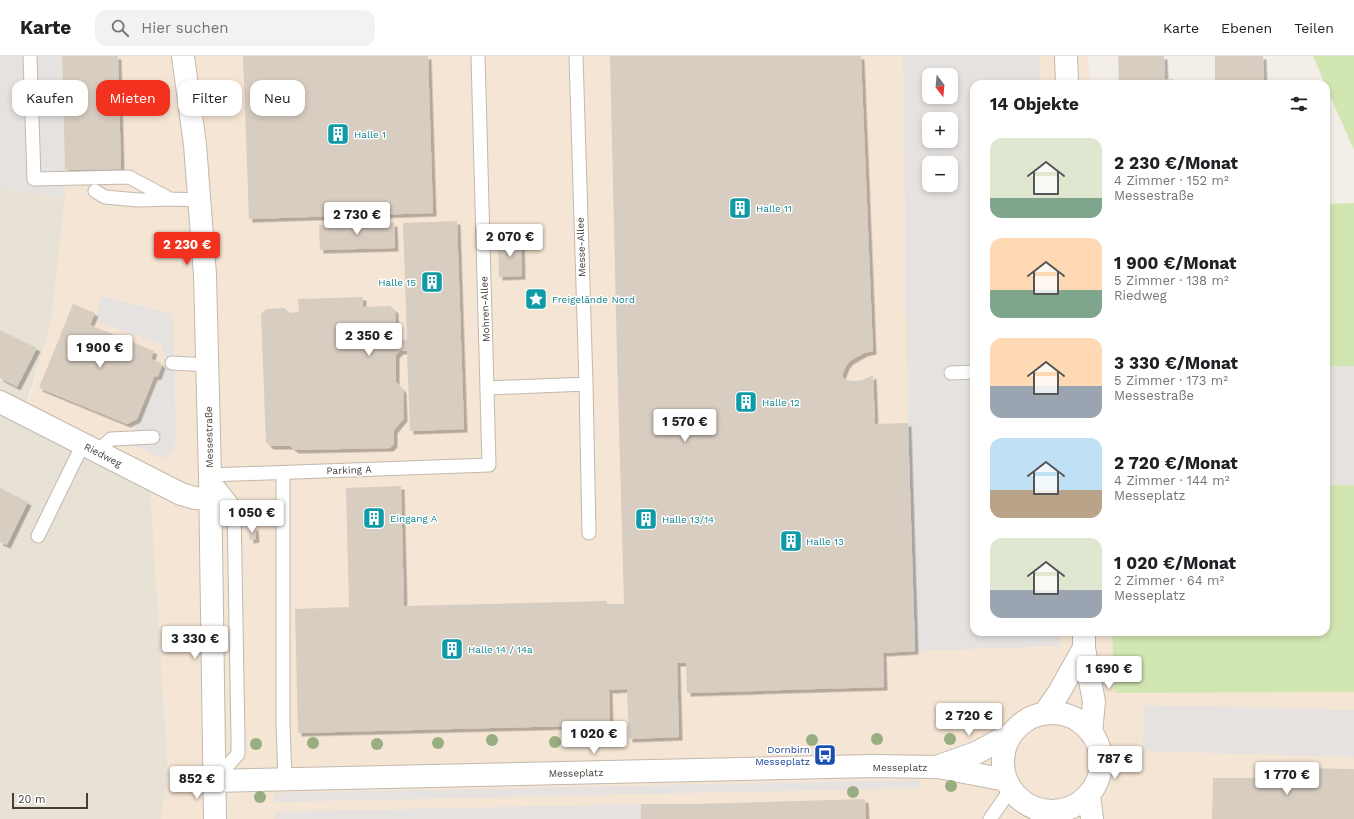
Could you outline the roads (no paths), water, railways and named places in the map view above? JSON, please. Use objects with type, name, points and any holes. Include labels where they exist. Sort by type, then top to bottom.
[{"type":"street","name":"Messestraße","points":[[183,56],[195,145],[205,275],[210,475],[215,819]]},
{"type":"street","points":[[1066,56],[1067,80]]},
{"type":"street","name":"Riedweg","points":[[0,402],[25,413],[181,494],[210,500]]},
{"type":"street","points":[[1044,714],[1058,694],[1084,640]]},
{"type":"street","points":[[1084,640],[1094,702],[1091,732]]},
{"type":"street","points":[[1057,713],[1082,723],[1091,732],[1101,754],[1100,768],[1097,782],[1089,794],[1078,803],[1066,809],[1046,815],[1029,806],[1019,798],[1008,785],[1003,769],[1003,757],[1011,734],[1020,724],[1031,717],[1057,713]]},
{"type":"street","name":"Messeplatz","points":[[938,767],[976,753],[1011,734]]},
{"type":"street","name":"Messeplatz","points":[[214,781],[866,767],[938,767],[1008,785]]},
{"type":"street","points":[[1089,794],[1092,819]]},
{"type":"lane","points":[[30,56],[34,179],[129,177],[170,199]]},
{"type":"lane","name":"Mohren-Allee","points":[[478,56],[489,465]]},
{"type":"lane","name":"Messe-Allee","points":[[576,56],[589,533]]},
{"type":"lane","points":[[95,190],[105,197],[138,200],[199,200]]},
{"type":"lane","points":[[172,363],[207,365]]},
{"type":"lane","points":[[951,373],[970,372]]},
{"type":"lane","points":[[487,388],[586,384]]},
{"type":"lane","points":[[38,536],[90,448],[111,439],[153,436]]},
{"type":"lane","name":"Parking A","points":[[210,475],[489,465]]},
{"type":"lane","points":[[283,473],[283,716],[285,779]]},
{"type":"lane","points":[[210,475],[234,506],[238,739],[238,754],[214,781]]},
{"type":"lane","points":[[990,819],[1008,785]]},
{"type":"place","name":"Halle 1","points":[[338,134]]},
{"type":"place","name":"Halle 11","points":[[740,208]]},
{"type":"place","name":"Halle 15","points":[[432,282]]},
{"type":"place","name":"Freigelände Nord","points":[[536,299]]},
{"type":"place","name":"Halle 12","points":[[746,402]]},
{"type":"place","name":"Eingang A","points":[[374,518]]},
{"type":"place","name":"Halle 13/14","points":[[646,519]]},
{"type":"place","name":"Halle 13","points":[[791,541]]},
{"type":"place","name":"Halle 14 / 14a","points":[[452,649]]},
{"type":"place","name":"Dornbirn Messeplatz","points":[[825,755]]}]
